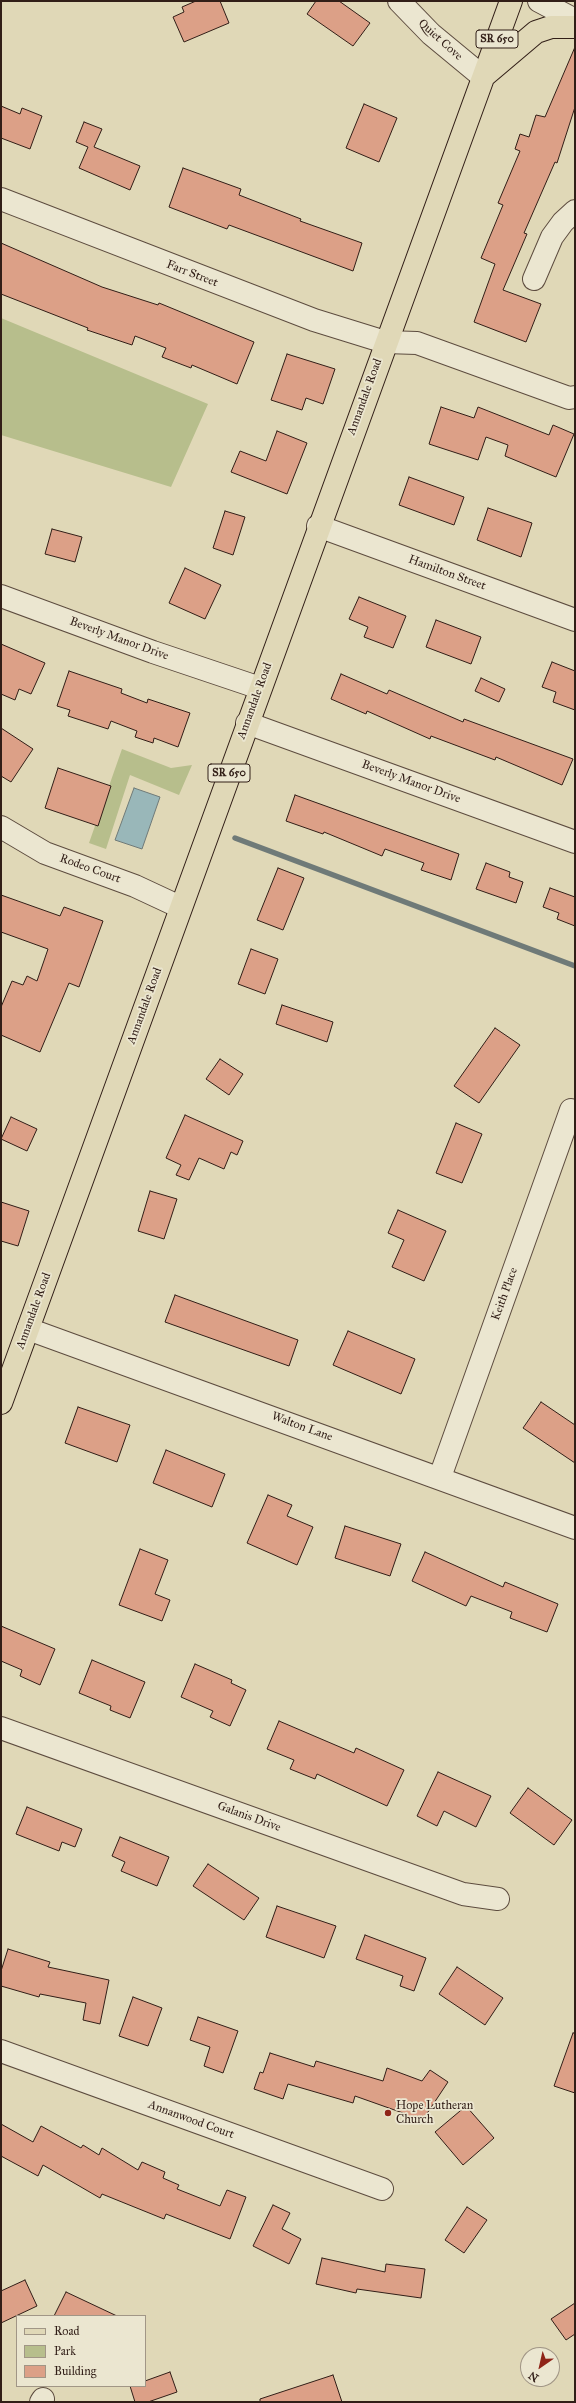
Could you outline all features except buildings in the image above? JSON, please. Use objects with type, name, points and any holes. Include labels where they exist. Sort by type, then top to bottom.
[{"type":"main road","name":"Annandale Road","points":[[1,1403],[385,342],[435,214],[510,1]]},
{"type":"main road","points":[[483,77],[536,32],[551,27],[575,27]]},
{"type":"street","name":"Quiet Cove","points":[[399,1],[431,34],[483,77]]},
{"type":"street","points":[[539,1],[554,11],[575,20]]},
{"type":"street","name":"Farr Street","points":[[1,199],[267,303],[385,342],[417,343],[568,398],[575,397]]},
{"type":"street","points":[[534,279],[552,237],[563,222],[575,211]]},
{"type":"street","name":"Hamilton Street","points":[[318,526],[575,620]]},
{"type":"street","name":"Beverly Manor Drive","points":[[1,596],[153,652],[260,688]]},
{"type":"street","name":"Beverly Manor Drive","points":[[247,723],[575,842]]},
{"type":"street","name":"Rodeo Court","points":[[1,827],[45,853],[117,879],[180,907]]},
{"type":"street","name":"Keith Place","points":[[440,1477],[571,1110]]},
{"type":"street","name":"Walton Lane","points":[[28,1329],[440,1477],[575,1528]]},
{"type":"street","name":"Galanis Drive","points":[[1,1728],[463,1894],[498,1899]]},
{"type":"street","name":"Annanwood Court","points":[[1,2051],[382,2189]]},
{"type":"green space","points":[[1,318],[208,404],[171,487],[1,435]]},
{"type":"green space","points":[[122,749],[171,768],[192,765],[179,795],[130,775],[106,849],[89,843]]},
{"type":"water","points":[[134,788],[160,797],[142,849],[115,840]]},
{"type":"waterway","points":[[235,838],[575,966]]},
{"type":"place","name":"Hope Lutheran Church","points":[[388,2113]]}]
